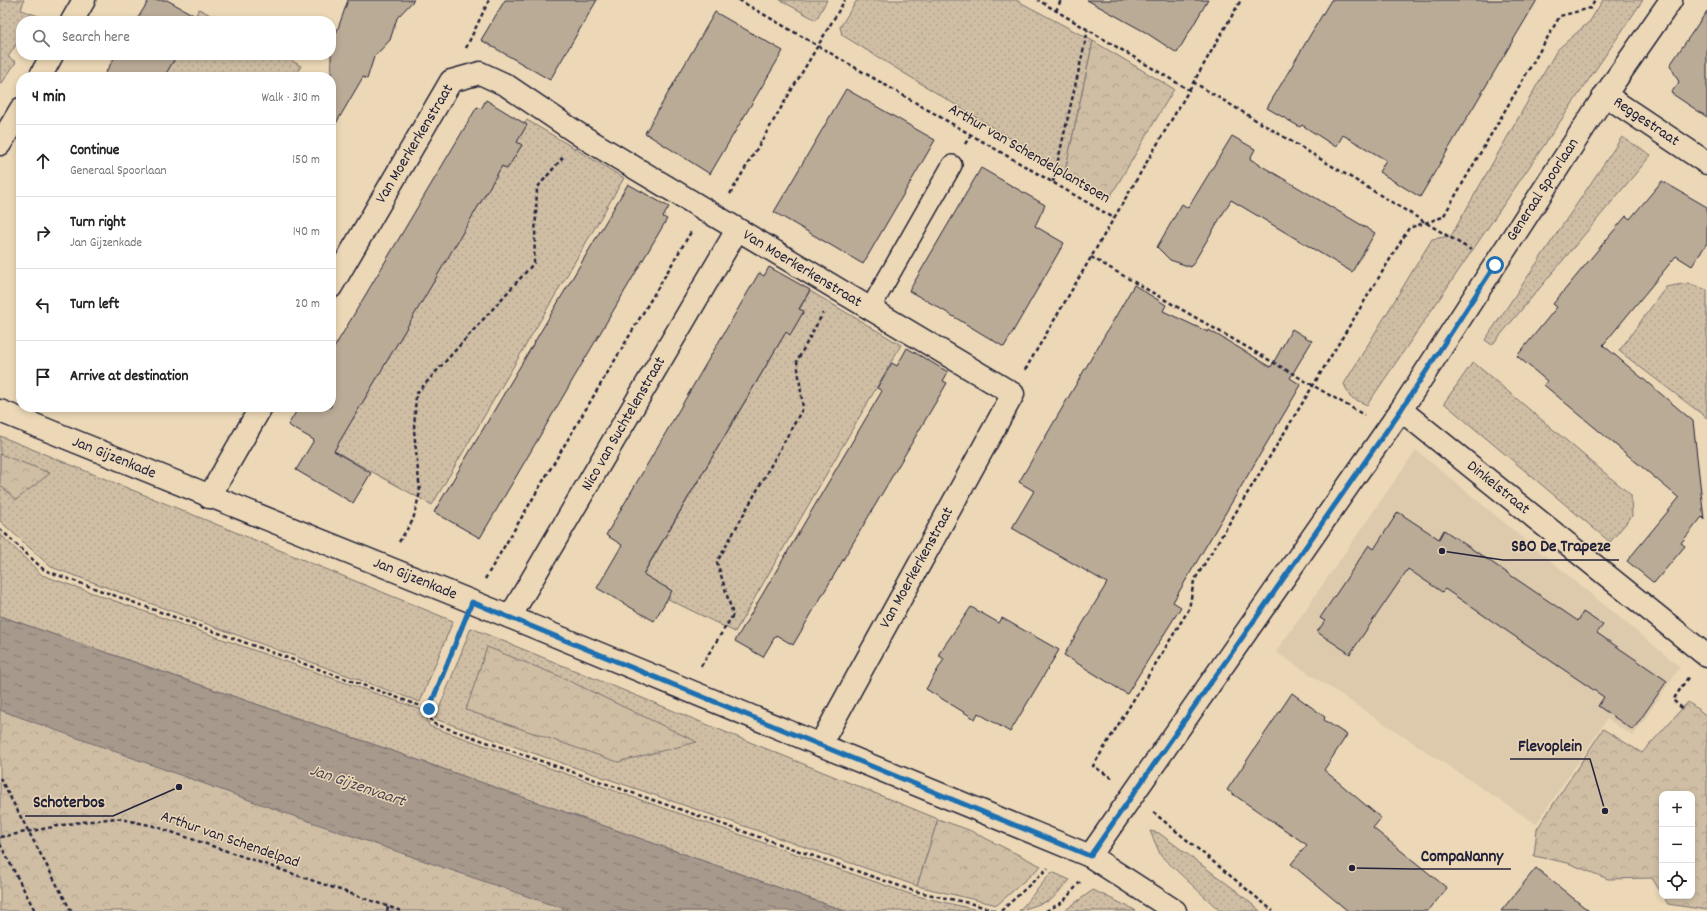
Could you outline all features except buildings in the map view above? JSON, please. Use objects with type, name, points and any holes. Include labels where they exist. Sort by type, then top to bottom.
[{"type":"street","points":[[75,16],[84,0]]},
{"type":"street","name":"Generaal Spoorlaan","points":[[1090,856],[1388,430],[1605,95],[1671,0]]},
{"type":"street","points":[[43,72],[49,60]]},
{"type":"street","name":"Van Moerkerkenstraat","points":[[336,278],[451,81],[480,73],[506,86],[580,135],[1013,394],[820,745]]},
{"type":"street","name":"Reggestraat","points":[[1605,95],[1707,163]]},
{"type":"street","points":[[0,144],[11,119]]},
{"type":"street","name":"Nico van Suchtelenstraat","points":[[510,618],[737,230]]},
{"type":"street","name":"Dinkelstraat","points":[[1401,410],[1706,656]]},
{"type":"street","name":"Jan Gijzenkade","points":[[0,412],[472,602],[1090,856],[1175,911]]},
{"type":"street","points":[[209,497],[258,412]]},
{"type":"lane","points":[[870,309],[952,164]]},
{"type":"path","points":[[451,81],[489,0]]},
{"type":"path","name":"Arthur van Schendelplantsoen","points":[[739,0],[1114,218],[1241,0]]},
{"type":"path","points":[[845,0],[716,217],[693,228],[472,602],[429,709],[432,723],[914,891],[973,904],[996,911]]},
{"type":"path","points":[[1038,0],[1188,90]]},
{"type":"path","points":[[1056,11],[1061,0]]},
{"type":"path","points":[[1273,911],[1132,796],[1116,781],[1093,766],[1190,609],[1194,581],[1409,228],[1443,217],[1560,16],[1591,8],[1595,0]]},
{"type":"path","points":[[1053,182],[1088,30]]},
{"type":"path","points":[[1193,82],[1495,265]]},
{"type":"path","points":[[383,566],[413,520],[420,492],[414,430],[416,394],[534,263],[537,188],[580,135]]},
{"type":"path","points":[[1013,394],[1026,368],[1114,218]]},
{"type":"path","points":[[1091,257],[1388,430]]},
{"type":"path","points":[[685,690],[733,615],[717,562],[803,408],[797,361],[836,289]]},
{"type":"path","points":[[0,529],[44,570],[429,709]]},
{"type":"path","points":[[1682,708],[1673,700],[1706,656]]},
{"type":"path","points":[[0,778],[71,911]]},
{"type":"path","name":"Arthur van Schendelpad","points":[[0,837],[74,822],[116,818],[154,826],[400,911]]},
{"type":"path","points":[[0,844],[35,911]]},
{"type":"path","points":[[1001,911],[1047,869],[1062,845]]},
{"type":"path","points":[[1046,911],[1063,902],[1079,884],[1090,856]]},
{"type":"path","points":[[387,911],[388,907]]},
{"type":"shaded area","points":[[1416,450],[1680,667],[1633,736],[1607,719],[1536,824],[1276,652]]},
{"type":"green space","points":[[0,0],[24,0],[21,10],[38,16],[16,16],[16,45],[8,57],[16,62],[0,84]]},
{"type":"green space","points":[[780,0],[827,0],[816,20]]},
{"type":"green space","points":[[857,0],[1016,0],[1093,41],[1065,172],[842,35],[840,27]]},
{"type":"green space","points":[[1603,0],[1643,0],[1367,405],[1350,397],[1344,384],[1432,239],[1451,236],[1557,50],[1590,21]]},
{"type":"green space","points":[[199,9],[212,16],[195,16]]},
{"type":"green space","points":[[1093,41],[1174,89],[1110,197],[1065,172]]},
{"type":"green space","points":[[169,60],[291,60],[301,66],[298,72],[162,72]]},
{"type":"green space","points":[[527,120],[624,178],[432,505],[331,449]]},
{"type":"green space","points":[[1622,137],[1651,155],[1492,345],[1485,340]]},
{"type":"green space","points":[[1688,283],[1707,290],[1707,418],[1619,351],[1666,287]]},
{"type":"green space","points":[[810,291],[901,345],[735,632],[662,596],[643,575]]},
{"type":"green space","points":[[1473,362],[1631,495],[1632,516],[1610,542],[1444,403]]},
{"type":"green space","points":[[0,436],[453,621],[420,702],[51,567],[0,521]]},
{"type":"green space","points":[[0,454],[50,473],[16,500],[0,485]]},
{"type":"green space","points":[[0,534],[42,575],[425,711],[429,726],[913,895],[982,911],[845,911],[384,748],[0,616]]},
{"type":"green space","points":[[471,628],[938,819],[917,886],[435,719]]},
{"type":"green space","points":[[487,647],[559,676],[697,742],[618,762],[466,710]]},
{"type":"green space","points":[[0,663],[714,911],[0,911]]},
{"type":"green space","points":[[1688,702],[1707,716],[1707,910],[1668,904],[1665,899],[1695,899],[1695,791],[1659,791],[1659,889],[1652,878],[1608,879],[1568,863],[1534,856],[1537,829],[1603,729],[1642,753]]},
{"type":"green space","points":[[938,819],[969,830],[1041,866],[997,905],[917,886]]},
{"type":"green space","points":[[1150,831],[1159,833],[1238,892],[1260,911],[1220,911],[1161,856]]},
{"type":"green space","points":[[1052,872],[1070,880],[1051,900],[1019,911]]},
{"type":"green space","points":[[1093,890],[1133,909],[1136,911],[1064,911]]},
{"type":"water","name":"Jan Gijzenvaart","points":[[0,616],[384,748],[845,911],[570,911],[288,814],[0,710]]},
{"type":"place","name":"SBO De Trapeze","points":[[1442,551]]},
{"type":"place","name":"Schoterbos","points":[[179,787]]},
{"type":"place","name":"Flevoplein","points":[[1605,811]]},
{"type":"place","name":"CompaNanny","points":[[1352,868]]},
{"type":"route","points":[[429,709],[472,602],[1090,856],[1401,410],[1495,265]]}]
